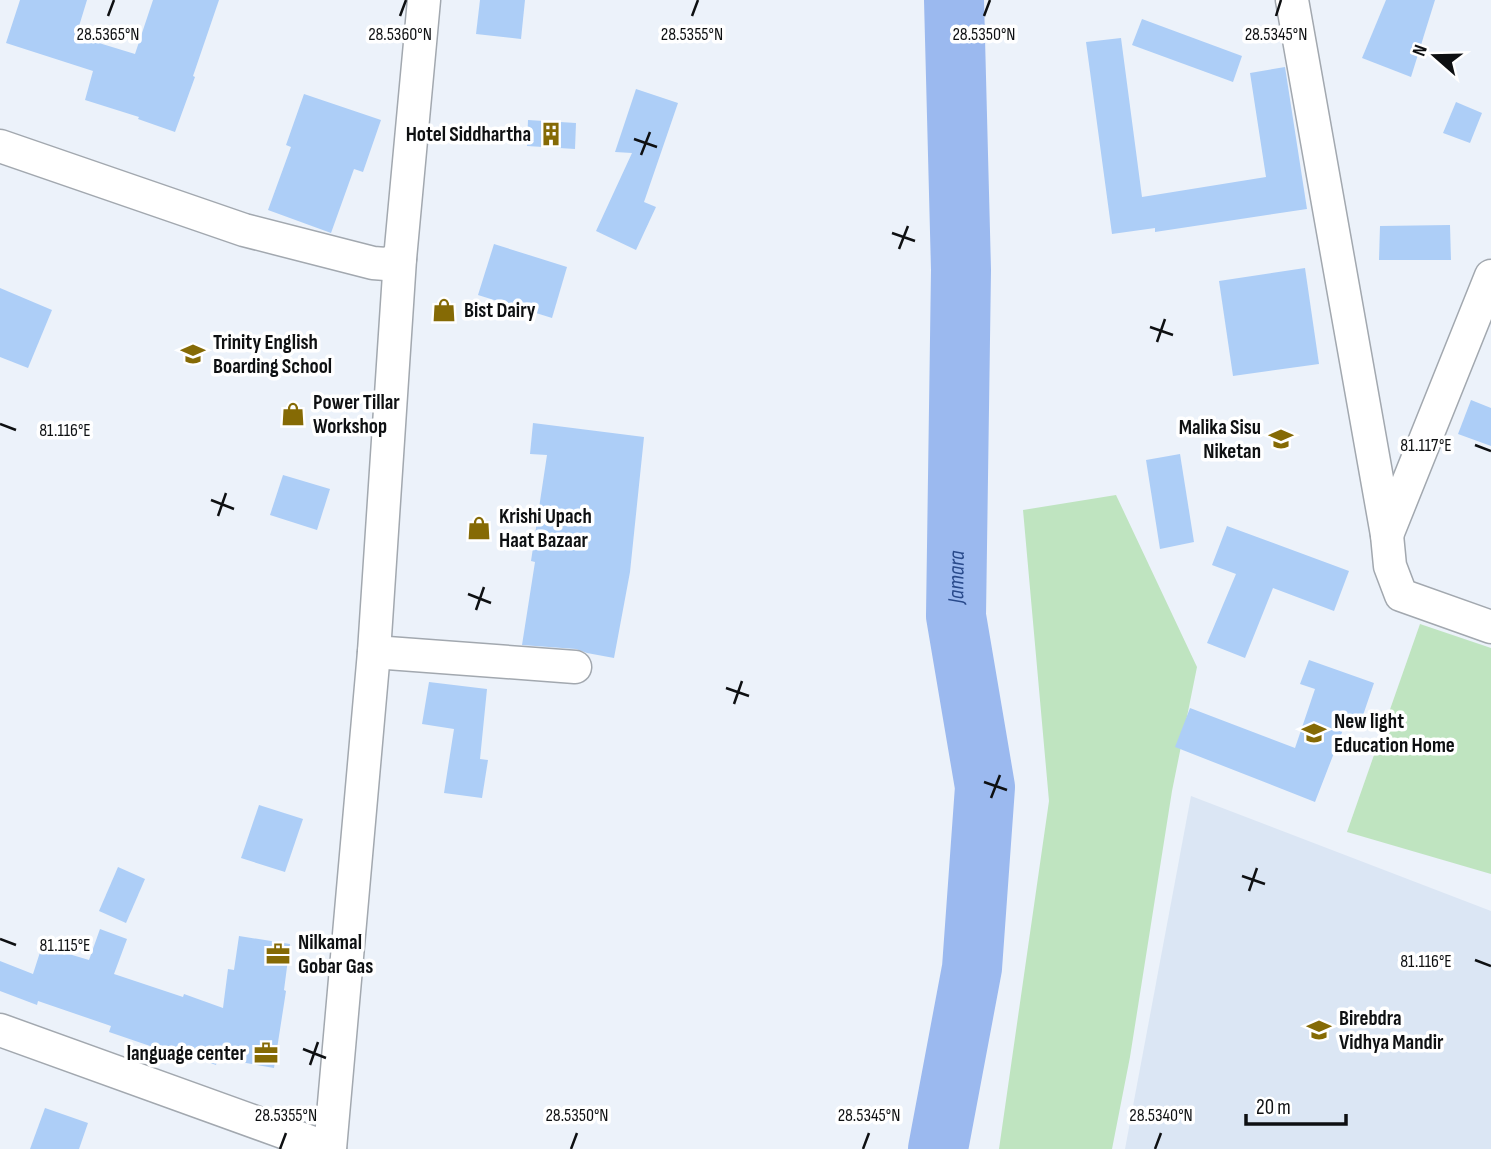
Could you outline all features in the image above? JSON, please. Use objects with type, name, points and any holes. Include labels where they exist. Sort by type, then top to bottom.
[{"type":"street","points":[[0,1030],[330,1149],[374,652],[400,259],[424,0]]},
{"type":"street","points":[[1292,0],[1387,535],[1390,566],[1401,595],[1491,628]]},
{"type":"street","points":[[0,146],[244,230],[373,263],[386,264],[400,259]]},
{"type":"street","points":[[1387,535],[1491,276]]},
{"type":"street","points":[[374,652],[575,667]]},
{"type":"shaded area","name":"Birebdra Vidhya Mandir","points":[[1191,796],[1491,911],[1491,1149],[1125,1149]]},
{"type":"green space","points":[[1116,495],[1197,667],[1172,791],[1130,1057],[1112,1149],[999,1149],[1049,801],[1023,510]]},
{"type":"green space","points":[[1420,624],[1491,648],[1491,874],[1347,832]]},
{"type":"building","points":[[20,0],[87,0],[76,36],[135,54],[153,0],[219,0],[175,132],[85,100],[93,71],[6,43]]},
{"type":"building","points":[[480,0],[525,0],[521,39],[476,34]]},
{"type":"building","points":[[1386,0],[1435,0],[1411,77],[1362,58]]},
{"type":"building","points":[[1142,19],[1242,56],[1233,82],[1132,45]]},
{"type":"building","points":[[1121,38],[1142,197],[1266,177],[1250,73],[1285,67],[1307,209],[1155,232],[1155,228],[1112,234],[1086,42]]},
{"type":"building","points":[[636,89],[678,103],[644,202],[656,207],[636,250],[596,231],[632,153],[615,152]]},
{"type":"building","points":[[304,94],[381,120],[363,172],[354,169],[331,233],[268,210],[291,147],[286,145]]},
{"type":"building","points":[[1456,102],[1482,113],[1470,143],[1443,133]]},
{"type":"building","name":"Hotel Siddhartha","points":[[528,120],[576,123],[575,149],[527,146]]},
{"type":"building","points":[[1450,225],[1451,260],[1379,260],[1380,226]]},
{"type":"building","points":[[494,244],[567,267],[552,318],[478,295]]},
{"type":"building","points":[[1305,268],[1319,364],[1233,376],[1219,281]]},
{"type":"building","points":[[0,288],[52,310],[28,368],[0,357]]},
{"type":"building","points":[[1471,400],[1491,408],[1491,446],[1458,434]]},
{"type":"building","points":[[533,423],[644,437],[630,572],[614,658],[576,649],[522,645],[547,455],[530,454]]},
{"type":"building","points":[[1180,454],[1194,542],[1160,549],[1146,460]]},
{"type":"building","points":[[283,475],[330,489],[317,530],[270,515]]},
{"type":"building","points":[[1227,526],[1349,571],[1334,611],[1273,588],[1245,658],[1207,643],[1236,574],[1212,565]]},
{"type":"building","points":[[1309,660],[1374,683],[1359,727],[1346,722],[1315,802],[1175,747],[1190,708],[1295,748],[1315,689],[1300,684]]},
{"type":"building","points":[[429,682],[487,689],[480,759],[488,760],[482,798],[444,793],[454,729],[422,724]]},
{"type":"building","points":[[259,805],[303,819],[285,872],[241,858]]},
{"type":"building","points":[[118,867],[145,879],[126,923],[99,911]]},
{"type":"building","points":[[100,929],[127,939],[114,974],[223,1008],[228,969],[234,970],[239,936],[290,944],[274,1068],[218,1058],[216,1065],[157,1044],[156,1048],[109,1032],[111,1026],[38,1001],[37,1005],[0,991],[0,961],[33,974],[42,946],[89,960]]},
{"type":"building","points":[[45,1108],[88,1123],[79,1149],[30,1149]]},
{"type":"waterway","name":"Jamara","points":[[938,1149],[972,968],[985,787],[956,616],[961,270],[954,0]]},
{"type":"place","name":"Hotel Siddhartha","points":[[551,134]]},
{"type":"place","name":"Bist Dairy","points":[[444,310]]},
{"type":"place","name":"Trinity English Boarding School","points":[[193,354]]},
{"type":"place","name":"Power Tillar Workshop","points":[[293,414]]},
{"type":"place","name":"Malika Sisu Niketan","points":[[1281,439]]},
{"type":"place","name":"Krishi Upach Haat Bazaar","points":[[479,528]]},
{"type":"place","name":"New light Education Home","points":[[1314,733]]},
{"type":"place","name":"Nilkamal Gobar Gas","points":[[278,954]]},
{"type":"place","name":"Birebdra Vidhya Mandir","points":[[1319,1030]]},
{"type":"place","name":"language center","points":[[266,1053]]}]
